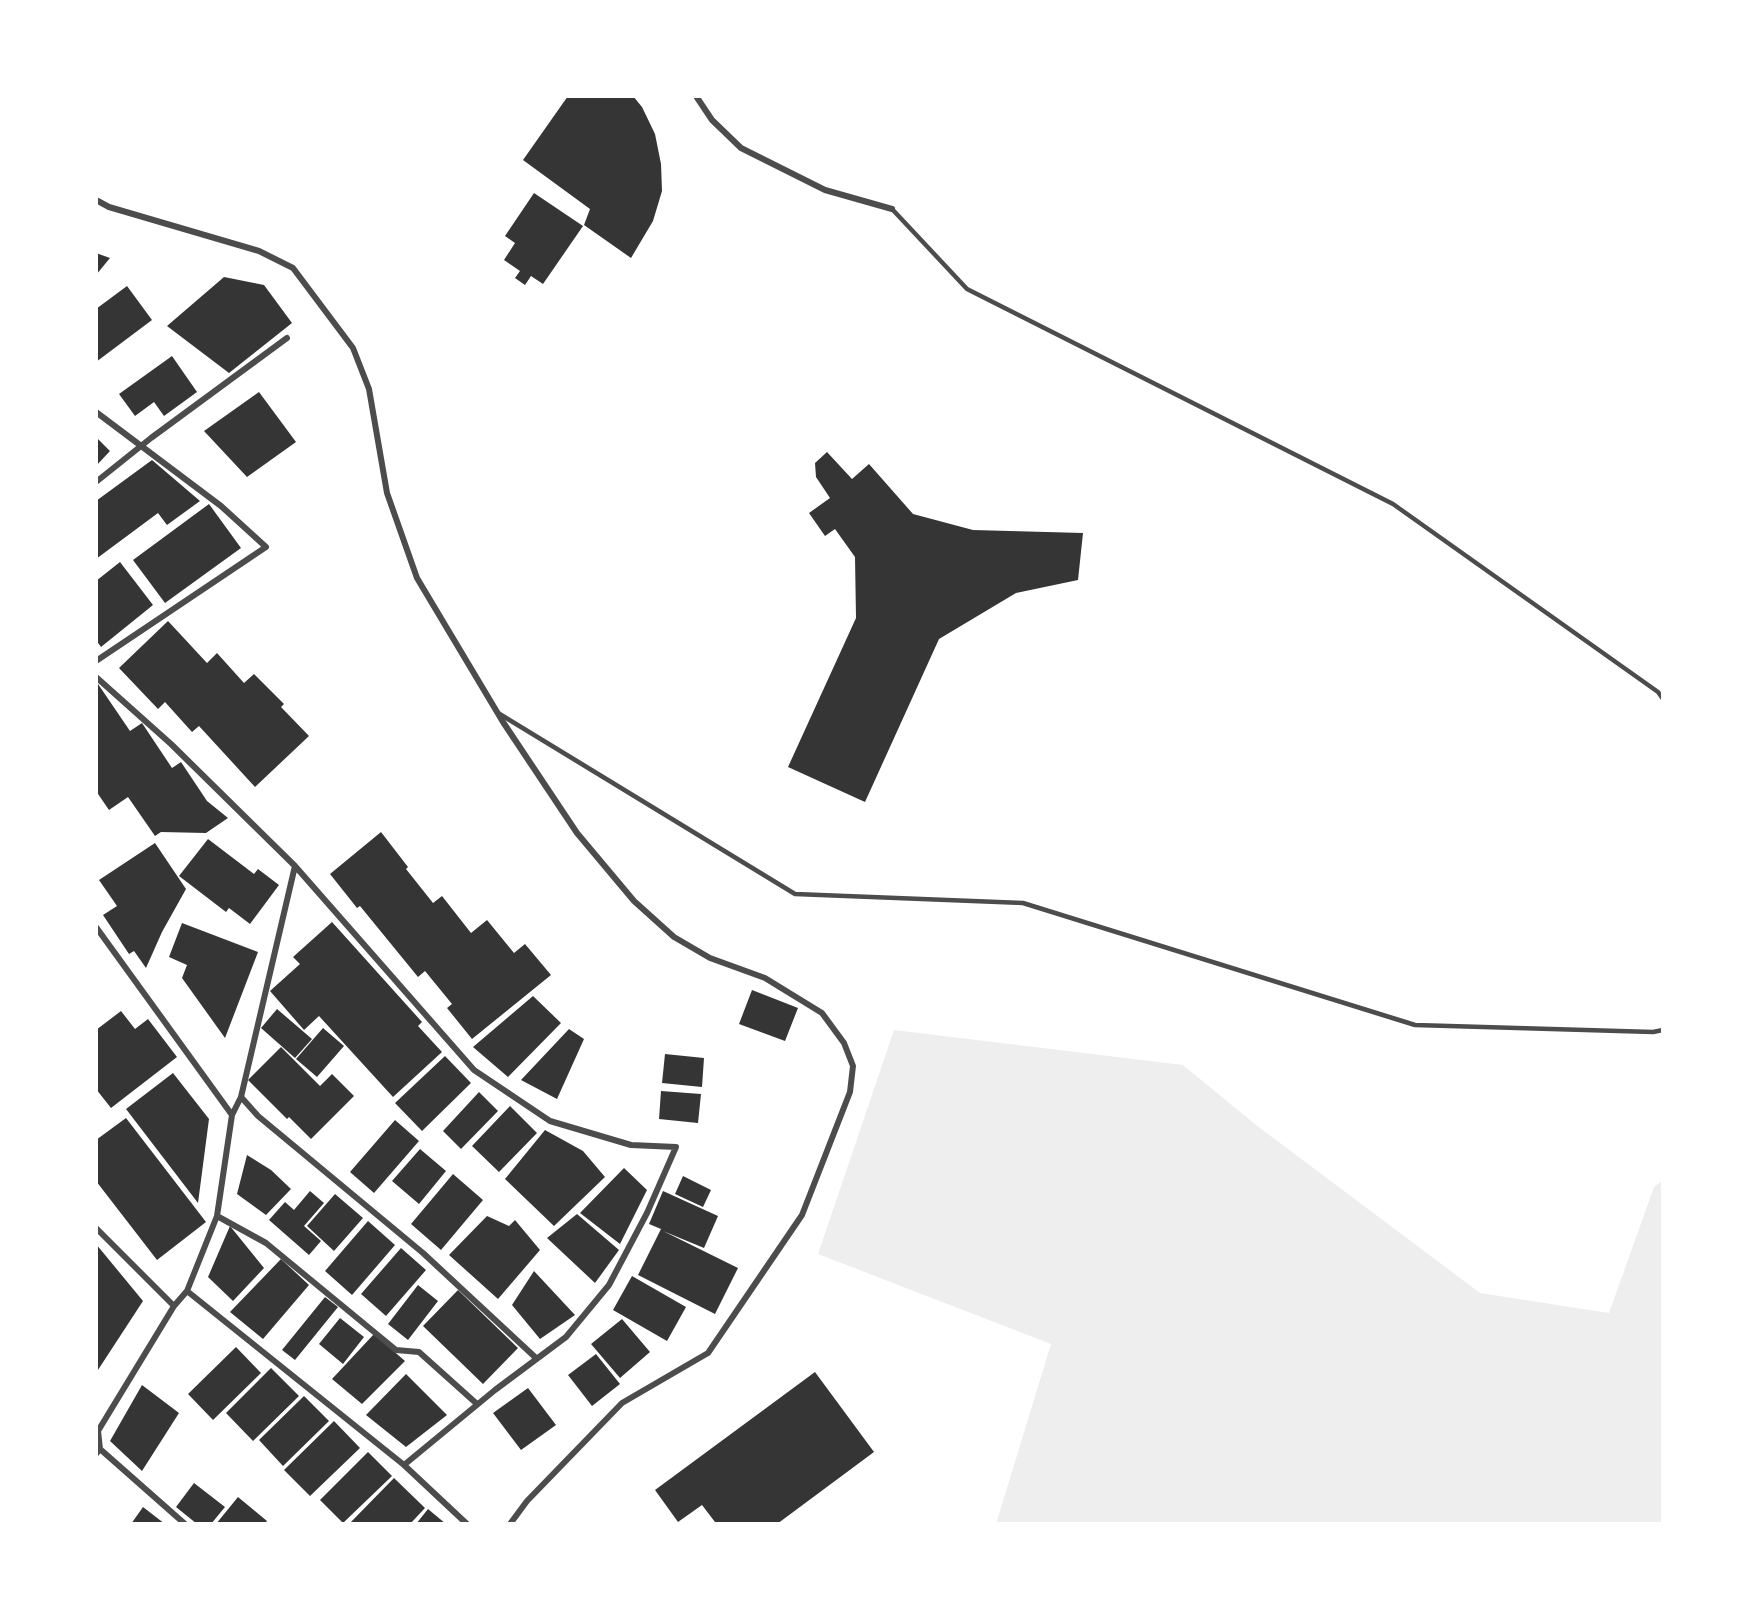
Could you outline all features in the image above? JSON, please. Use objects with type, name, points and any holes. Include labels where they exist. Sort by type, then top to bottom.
[{"type":"street","points":[[696,96],[712,120],[741,148],[825,190],[892,208]]},
{"type":"street","points":[[96,200],[109,207],[260,251],[293,268],[353,348],[369,389],[387,493],[417,578],[498,712],[577,833],[634,901],[674,937],[710,958],[765,978],[822,1013],[844,1043],[854,1066],[850,1092],[802,1215],[708,1353],[622,1403],[527,1501],[510,1524]]},
{"type":"street","points":[[96,482],[287,338]]},
{"type":"street","points":[[96,412],[221,506],[266,547],[96,661]]},
{"type":"street","points":[[96,677],[171,744],[295,866],[474,1070],[550,1121],[631,1145],[676,1147],[647,1213],[609,1285],[566,1337],[477,1404],[404,1465]]},
{"type":"street","points":[[185,1524],[98,1452],[97,1429],[174,1306],[187,1291],[217,1216],[232,1115],[241,1097],[295,866]]},
{"type":"street","points":[[96,927],[232,1115]]},
{"type":"street","points":[[241,1097],[258,1116],[423,1253],[536,1358]]},
{"type":"street","points":[[217,1216],[266,1243],[396,1350],[419,1352],[477,1404]]},
{"type":"street","points":[[96,1228],[174,1306]]},
{"type":"street","points":[[187,1291],[404,1465],[467,1524]]},
{"type":"lane","points":[[892,208],[967,289],[1393,504],[1658,692],[1663,699]]},
{"type":"lane","points":[[498,712],[795,894],[1023,903],[1414,1025],[1653,1032],[1663,1030]]},
{"type":"shaded area","points":[[894,1030],[1183,1065],[1256,1125],[1480,1293],[1609,1313],[1654,1187],[1663,1180],[1663,1524],[996,1524],[1051,1344],[818,1254]]},
{"type":"building","points":[[568,96],[633,96],[642,107],[655,134],[661,164],[662,191],[653,221],[631,258],[584,225],[590,209],[523,160]]},
{"type":"building","points":[[534,193],[583,226],[543,284],[531,276],[525,285],[515,278],[520,271],[504,260],[515,243],[505,236]]},
{"type":"building","points":[[96,253],[110,258],[96,275]]},
{"type":"building","points":[[224,277],[264,285],[292,323],[229,373],[167,326]]},
{"type":"building","points":[[127,286],[152,320],[96,362],[96,309]]},
{"type":"building","points":[[172,356],[197,392],[164,416],[154,402],[135,416],[119,394]]},
{"type":"building","points":[[259,392],[296,442],[247,477],[204,431]]},
{"type":"building","points":[[96,437],[110,451],[96,466]]},
{"type":"building","points":[[827,452],[852,479],[869,464],[913,514],[973,530],[1083,533],[1078,580],[1016,593],[939,639],[865,802],[788,767],[856,618],[855,557],[835,529],[825,536],[809,513],[830,498],[816,477],[815,463]]},
{"type":"building","points":[[152,460],[200,501],[167,525],[158,513],[96,559],[96,501]]},
{"type":"building","points":[[209,504],[241,548],[165,603],[133,560]]},
{"type":"building","points":[[120,562],[153,605],[101,647],[96,640],[96,581]]},
{"type":"building","points":[[168,621],[207,663],[217,653],[244,683],[254,674],[284,704],[281,707],[309,736],[255,787],[199,726],[192,732],[165,702],[158,709],[119,668]]},
{"type":"building","points":[[98,684],[130,731],[142,723],[172,768],[181,762],[207,801],[228,818],[206,833],[161,832],[155,836],[128,797],[109,810],[96,791],[96,685]]},
{"type":"building","points":[[381,832],[433,903],[442,896],[471,933],[487,920],[514,953],[525,944],[551,975],[472,1039],[447,1008],[452,1004],[425,971],[418,977],[360,906],[357,908],[330,874]]},
{"type":"building","points":[[208,839],[254,874],[258,869],[279,885],[250,924],[229,908],[226,912],[179,876]]},
{"type":"building","points":[[155,843],[186,889],[162,932],[146,968],[134,951],[129,954],[103,915],[117,906],[99,880]]},
{"type":"building","points":[[332,922],[422,1022],[418,1026],[442,1052],[393,1097],[319,1016],[304,1030],[270,991],[300,964],[293,957]]},
{"type":"building","points":[[182,923],[258,952],[225,1038],[182,978],[187,965],[169,957]]},
{"type":"building","points":[[752,990],[798,1008],[785,1041],[739,1024]]},
{"type":"building","points":[[533,996],[561,1023],[508,1077],[473,1047]]},
{"type":"building","points":[[277,1009],[312,1039],[295,1058],[261,1028]]},
{"type":"building","points":[[121,1011],[135,1029],[148,1019],[177,1057],[111,1108],[96,1089],[96,1030]]},
{"type":"building","points":[[323,1028],[344,1046],[317,1077],[296,1059]]},
{"type":"building","points":[[569,1029],[584,1039],[557,1099],[521,1080]]},
{"type":"building","points":[[281,1047],[320,1086],[332,1074],[354,1096],[311,1139],[289,1117],[287,1119],[248,1080]]},
{"type":"building","points":[[665,1054],[704,1058],[702,1087],[662,1083]]},
{"type":"building","points":[[445,1056],[471,1083],[422,1131],[395,1103]]},
{"type":"building","points":[[173,1073],[209,1119],[198,1203],[126,1109]]},
{"type":"building","points":[[661,1091],[701,1094],[698,1123],[659,1119]]},
{"type":"building","points":[[479,1092],[498,1111],[461,1149],[443,1131]]},
{"type":"building","points":[[510,1106],[537,1133],[499,1172],[472,1146]]},
{"type":"building","points":[[126,1118],[206,1222],[157,1260],[96,1181],[96,1140]]},
{"type":"building","points":[[395,1120],[419,1141],[374,1193],[350,1172]]},
{"type":"building","points":[[545,1130],[583,1151],[605,1177],[554,1226],[505,1179]]},
{"type":"building","points":[[420,1149],[446,1171],[419,1204],[392,1181]]},
{"type":"building","points":[[247,1155],[271,1170],[291,1189],[266,1215],[237,1194]]},
{"type":"building","points":[[624,1168],[647,1190],[620,1244],[580,1213]]},
{"type":"building","points":[[453,1174],[483,1200],[441,1250],[411,1224]]},
{"type":"building","points":[[683,1176],[711,1190],[703,1207],[675,1194]]},
{"type":"building","points":[[310,1191],[324,1203],[304,1226],[321,1241],[309,1255],[269,1220],[285,1202],[294,1210]]},
{"type":"building","points":[[663,1191],[718,1216],[704,1248],[663,1231],[738,1268],[715,1314],[638,1275],[661,1229],[649,1224]]},
{"type":"building","points":[[335,1194],[363,1218],[334,1251],[307,1226]]},
{"type":"building","points":[[577,1214],[619,1250],[595,1283],[547,1238]]},
{"type":"building","points":[[487,1216],[509,1226],[515,1220],[540,1250],[498,1299],[449,1255]]},
{"type":"building","points":[[368,1221],[395,1245],[352,1295],[325,1271]]},
{"type":"building","points":[[230,1226],[264,1268],[233,1301],[208,1277]]},
{"type":"building","points":[[96,1244],[143,1301],[96,1373]]},
{"type":"building","points":[[401,1248],[426,1270],[386,1316],[361,1294]]},
{"type":"building","points":[[281,1259],[309,1285],[263,1339],[230,1312]]},
{"type":"building","points":[[534,1271],[575,1315],[540,1339],[512,1305]]},
{"type":"building","points":[[632,1276],[686,1307],[667,1341],[613,1310]]},
{"type":"building","points":[[418,1285],[438,1301],[408,1340],[388,1324]]},
{"type":"building","points":[[458,1290],[518,1348],[483,1384],[423,1326]]},
{"type":"building","points":[[325,1297],[338,1307],[295,1360],[282,1350]]},
{"type":"building","points":[[340,1318],[364,1337],[343,1364],[319,1344]]},
{"type":"building","points":[[622,1319],[650,1352],[620,1378],[591,1344]]},
{"type":"building","points":[[374,1334],[405,1361],[362,1404],[332,1379]]},
{"type":"building","points":[[236,1347],[261,1373],[213,1420],[188,1394]]},
{"type":"building","points":[[596,1354],[620,1384],[592,1406],[568,1375]]},
{"type":"building","points":[[271,1368],[299,1396],[253,1441],[226,1413]]},
{"type":"building","points":[[815,1372],[874,1452],[777,1524],[712,1524],[715,1522],[702,1505],[678,1522],[655,1490]]},
{"type":"building","points":[[406,1374],[447,1415],[406,1447],[366,1415]]},
{"type":"building","points":[[142,1385],[179,1413],[142,1471],[110,1441]]},
{"type":"building","points":[[528,1388],[556,1425],[521,1450],[493,1413]]},
{"type":"building","points":[[304,1396],[329,1421],[283,1466],[259,1440]]},
{"type":"building","points":[[334,1421],[360,1448],[310,1496],[284,1470]]},
{"type":"building","points":[[368,1452],[392,1476],[343,1523],[320,1500]]},
{"type":"building","points":[[394,1478],[425,1508],[410,1524],[350,1523]]},
{"type":"building","points":[[194,1483],[225,1507],[211,1524],[197,1524],[176,1507]]},
{"type":"building","points":[[238,1497],[267,1521],[265,1524],[216,1524]]},
{"type":"building","points":[[143,1507],[165,1524],[131,1524]]},
{"type":"building","points":[[428,1509],[446,1524],[416,1524]]}]
